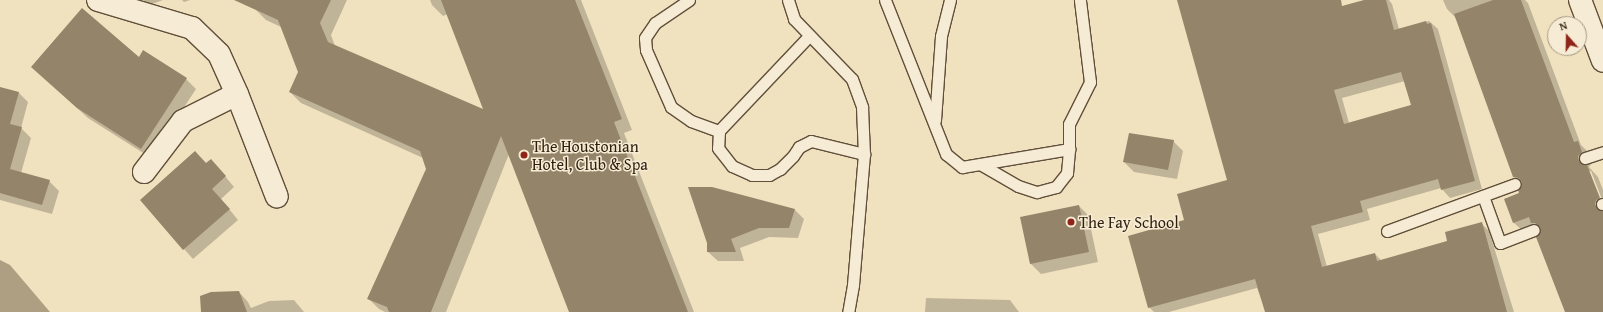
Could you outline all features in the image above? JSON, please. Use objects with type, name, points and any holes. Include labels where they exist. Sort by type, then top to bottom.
[{"type":"street","points":[[98,0],[192,28],[219,54],[237,94],[277,197]]},
{"type":"street","points":[[1580,0],[1603,60]]},
{"type":"street","points":[[144,172],[183,121],[237,94]]},
{"type":"lane","points":[[689,0],[655,23],[645,38],[646,50],[671,107],[691,121],[719,131]]},
{"type":"lane","points":[[788,0],[794,19],[852,79],[862,107],[864,154],[853,285],[848,312]]},
{"type":"lane","points":[[885,0],[946,154],[962,167],[1069,149]]},
{"type":"lane","points":[[934,122],[942,36],[950,0]]},
{"type":"lane","points":[[980,164],[1018,186],[1037,192],[1056,187],[1066,173],[1069,149],[1069,124],[1090,82],[1080,0]]},
{"type":"lane","points":[[809,36],[719,131],[718,148],[732,166],[752,174],[769,175],[780,169],[793,156],[799,147],[811,141],[864,154]]},
{"type":"lane","points":[[1585,158],[1603,152]]},
{"type":"lane","points":[[1387,231],[1515,184]]},
{"type":"lane","points":[[1483,196],[1500,243],[1534,230]]},
{"type":"shaded area","points":[[0,260],[10,265],[50,312],[0,312]]},
{"type":"building","name":"The Houstonian Hotel, Club & Spa","points":[[234,0],[331,0],[320,23],[328,42],[483,109],[441,0],[575,0],[622,119],[614,122],[688,312],[569,312],[501,136],[431,312],[389,312],[387,307],[367,299],[426,169],[420,151],[289,92],[298,72],[278,20]]},
{"type":"building","points":[[1177,0],[1341,0],[1342,6],[1364,0],[1386,0],[1394,30],[1426,21],[1427,24],[1431,23],[1475,181],[1441,190],[1438,179],[1360,201],[1363,212],[1311,226],[1322,267],[1375,253],[1377,261],[1447,241],[1445,232],[1482,222],[1507,312],[1265,312],[1255,279],[1148,308],[1128,236],[1184,220],[1177,194],[1227,180]],"holes":[[[1401,72],[1411,105],[1344,124],[1334,90]]]},
{"type":"building","points":[[1493,0],[1521,0],[1574,142],[1578,141],[1582,152],[1578,156],[1579,161],[1583,165],[1587,165],[1600,198],[1596,200],[1595,204],[1598,210],[1603,211],[1603,312],[1565,312],[1536,237],[1541,231],[1540,227],[1535,223],[1531,223],[1529,217],[1513,223],[1504,199],[1519,193],[1518,190],[1522,186],[1522,182],[1519,178],[1513,177],[1454,14]]},
{"type":"building","points":[[82,8],[139,57],[143,50],[187,78],[141,149],[77,108],[31,67]]},
{"type":"building","points":[[0,87],[19,92],[10,124],[22,127],[10,169],[50,180],[42,205],[0,193]]},
{"type":"building","points":[[1129,133],[1174,140],[1168,170],[1123,162]]},
{"type":"building","points":[[195,151],[206,163],[211,159],[226,176],[212,189],[230,209],[183,250],[140,200]]},
{"type":"building","points":[[688,187],[712,187],[795,209],[789,228],[759,228],[731,239],[736,252],[707,252],[707,243]]},
{"type":"building","points":[[1079,205],[1089,252],[1030,264],[1020,217]]},
{"type":"building","points":[[239,291],[247,312],[201,312],[200,296],[211,292]]},
{"type":"place","name":"The Houstonian Hotel, Club & Spa","points":[[524,155]]},
{"type":"place","name":"The Fay School","points":[[1071,222]]}]
